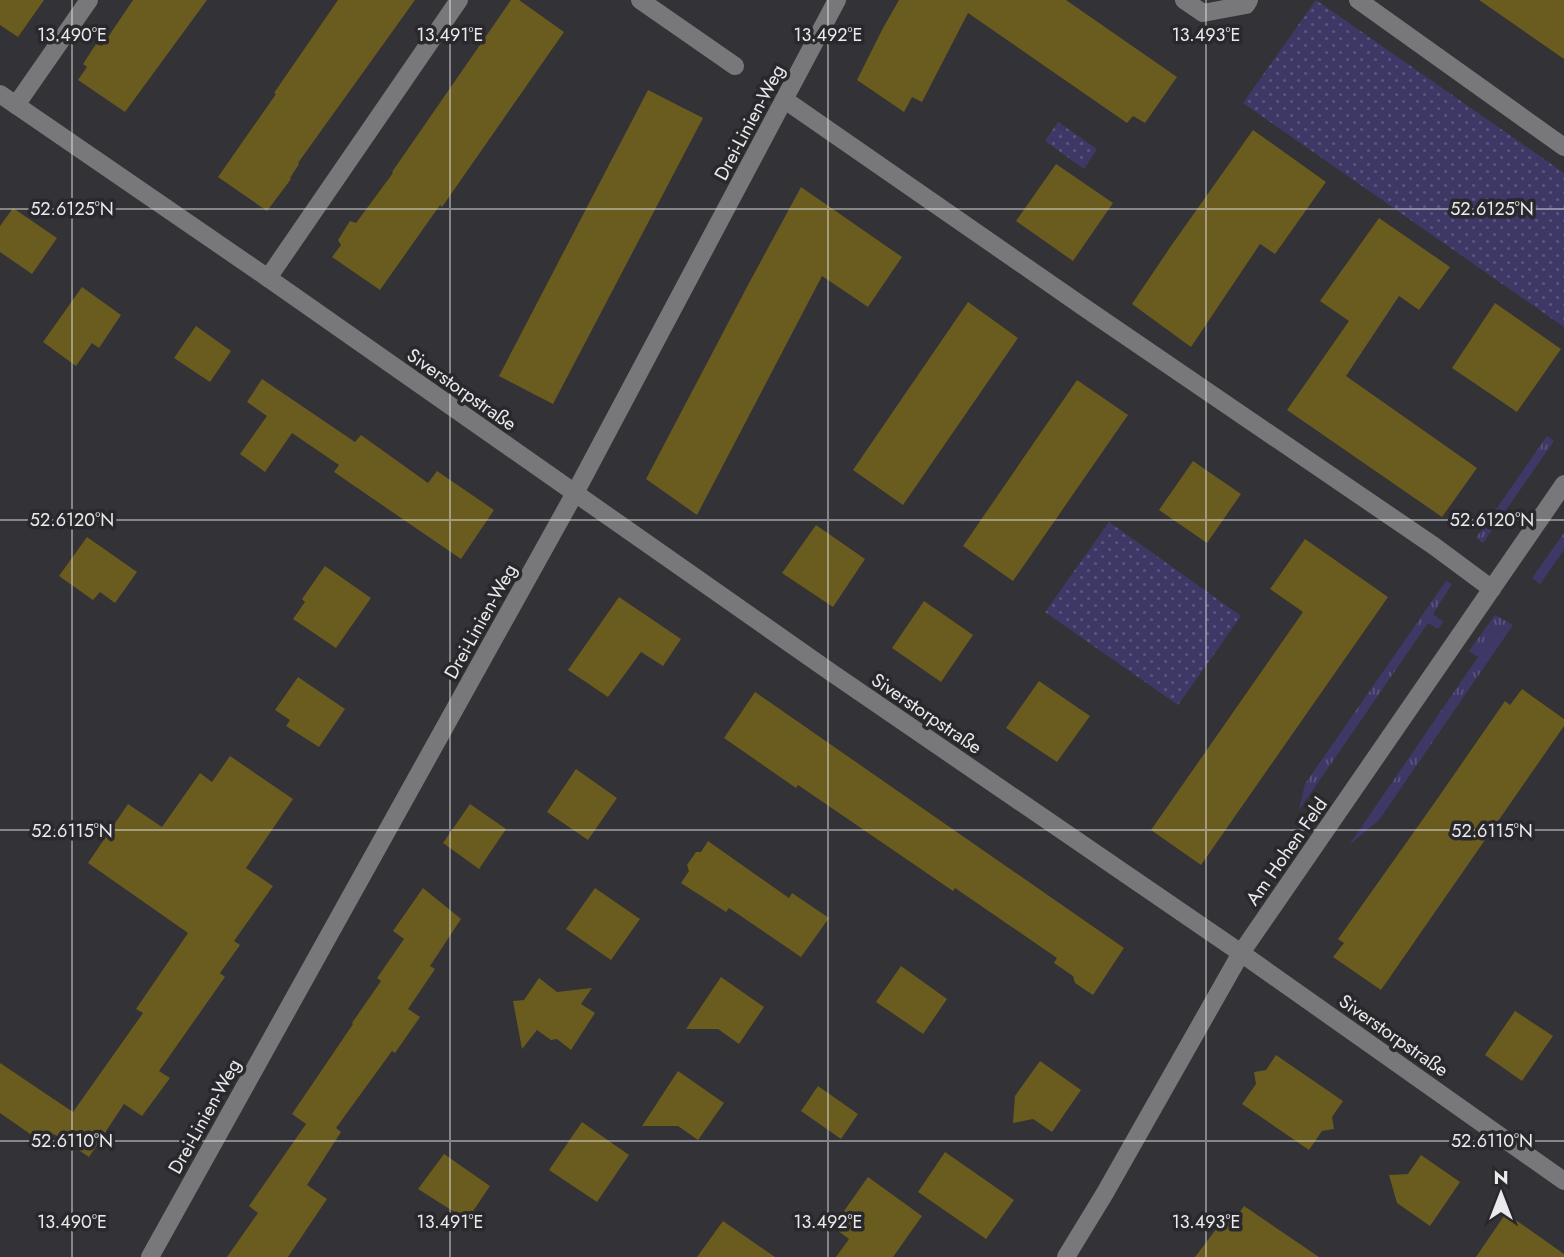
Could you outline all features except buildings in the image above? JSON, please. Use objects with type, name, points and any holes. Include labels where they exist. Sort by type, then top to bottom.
[{"type":"street","points":[[16,105],[89,0]]},
{"type":"street","points":[[268,278],[459,0]]},
{"type":"street","points":[[640,0],[735,66]]},
{"type":"street","name":"Drei-Linien-Weg","points":[[150,1257],[575,493],[837,0]]},
{"type":"street","points":[[1184,0],[1203,13],[1246,5],[1250,0]]},
{"type":"street","points":[[1358,0],[1564,147]]},
{"type":"street","name":"Siverstorpstraße","points":[[0,94],[832,673],[1241,953],[1564,1181]]},
{"type":"street","points":[[785,100],[1423,538],[1492,589]]},
{"type":"street","name":"Am Hohen Feld","points":[[1066,1257],[1241,953],[1564,484]]},
{"type":"green space","points":[[1316,0],[1564,173],[1564,327],[1243,103]]},
{"type":"green space","points":[[1058,122],[1097,149],[1084,169],[1045,141]]},
{"type":"green space","points":[[1547,436],[1554,441],[1483,543],[1476,538]]},
{"type":"green space","points":[[1109,522],[1241,616],[1178,705],[1045,612]]},
{"type":"green space","points":[[1564,533],[1564,550],[1540,584],[1532,578]]},
{"type":"green space","points":[[1446,581],[1452,584],[1433,614],[1443,622],[1438,629],[1428,623],[1299,810],[1305,784]]},
{"type":"green space","points":[[1495,615],[1513,625],[1379,820],[1349,845],[1478,657],[1469,651]]}]
